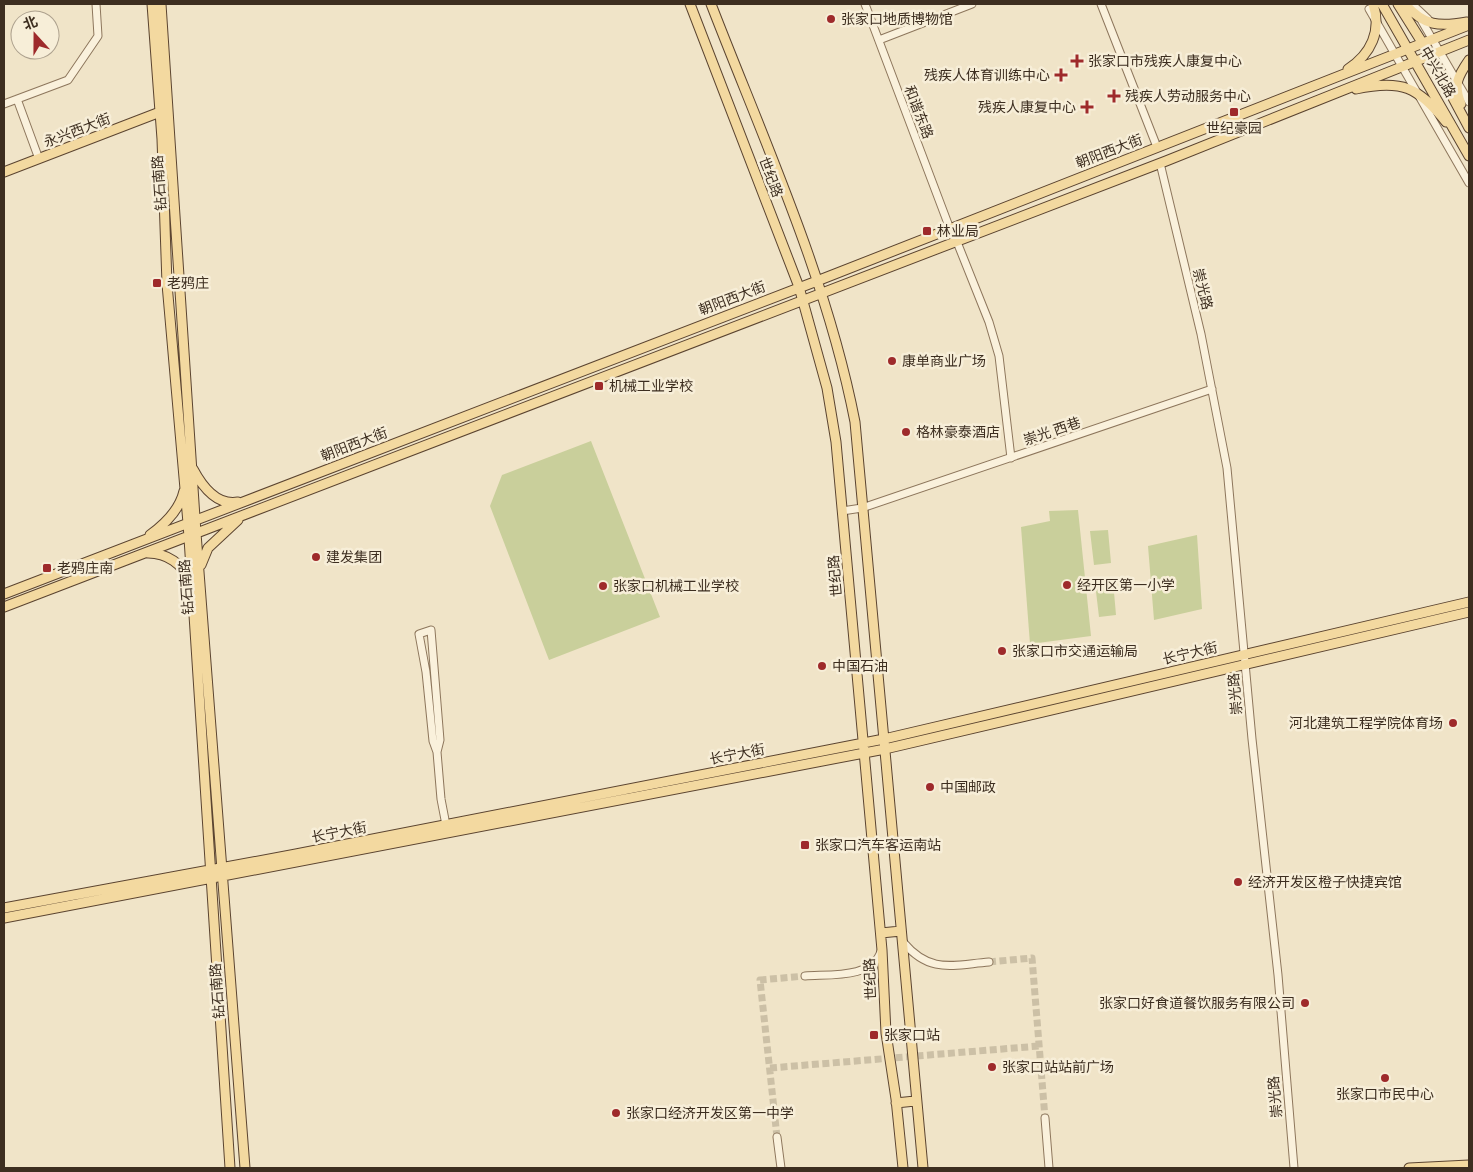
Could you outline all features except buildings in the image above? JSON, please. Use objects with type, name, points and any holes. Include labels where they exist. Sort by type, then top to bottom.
[{"type":"main road","name":"钻石南路","points":[[152,4],[160,112],[167,284],[185,486],[192,534],[192,588],[230,1168]]},
{"type":"main road","name":"钻石南路","points":[[161,4],[192,467],[191,521]]},
{"type":"main road","name":"世纪路","points":[[690,4],[799,287],[832,413],[882,944],[886,1033],[903,1168]]},
{"type":"main road","name":"世纪路","points":[[711,4],[817,281],[843,365],[853,414],[884,739],[915,1101],[923,1168]]},
{"type":"main road","name":"中兴北路","points":[[1382,4],[1469,156]]},
{"type":"main road","name":"中兴北路","points":[[1398,4],[1430,55],[1469,126]]},
{"type":"main road","points":[[1405,4],[1418,16],[1437,25],[1469,23]]},
{"type":"main road","points":[[1331,80],[1356,64],[1372,46],[1377,23],[1369,6]]},
{"type":"main road","name":"朝阳西大街","points":[[4,594],[817,281],[1331,80],[1469,23]]},
{"type":"main road","name":"朝阳西大街","points":[[4,607],[956,242],[1469,40]]},
{"type":"main road","points":[[1469,60],[1457,78],[1458,96],[1469,126]]},
{"type":"main road","points":[[1334,94],[1382,85],[1396,86],[1418,92],[1434,106],[1462,142]]},
{"type":"main road","name":"永兴西大街","points":[[4,172],[160,112]]},
{"type":"main road","points":[[192,467],[203,487],[221,500],[232,503],[246,500]]},
{"type":"main road","points":[[140,541],[156,530],[173,513],[182,498],[185,486]]},
{"type":"main road","points":[[199,575],[208,548],[227,528],[251,511]]},
{"type":"main road","name":"钻石南路","points":[[192,534],[199,575],[245,1168]]},
{"type":"main road","points":[[143,553],[155,553],[170,558],[185,574],[192,588]]},
{"type":"main road","name":"长宁大街","points":[[221,872],[884,749],[1469,602]]},
{"type":"main road","name":"长宁大街","points":[[4,918],[446,825],[884,739],[1245,659],[1469,612]]},
{"type":"main road","name":"长宁大街","points":[[4,908],[211,874]]},
{"type":"main road","points":[[881,933],[901,931]]},
{"type":"main road","points":[[896,1103],[915,1101]]},
{"type":"main road","points":[[1409,1168],[1469,1165]]},
{"type":"street","points":[[4,104],[68,80],[98,36],[96,4]]},
{"type":"street","name":"和谐东路","points":[[865,4],[950,228]]},
{"type":"street","points":[[879,40],[972,4]]},
{"type":"street","points":[[1101,4],[1157,147]]},
{"type":"street","points":[[1411,4],[1457,78],[1469,102]]},
{"type":"street","points":[[1411,4],[1437,25]]},
{"type":"street","points":[[1369,6],[1374,35]]},
{"type":"street","points":[[1377,23],[1469,183]]},
{"type":"street","points":[[17,99],[38,159]]},
{"type":"street","name":"崇光路","points":[[1160,163],[1201,334],[1227,468],[1278,975],[1294,1168]]},
{"type":"street","points":[[956,242],[989,322],[998,356],[1011,458]]},
{"type":"street","name":"崇光 西巷","points":[[842,510],[862,508],[1212,389]]},
{"type":"street","points":[[437,752],[440,740],[431,630],[419,634],[426,672],[433,741],[437,752],[441,799],[446,825]]},
{"type":"street","points":[[902,941],[919,959],[931,964],[946,966],[989,962]]},
{"type":"street","points":[[805,976],[863,970],[878,959],[882,944]]},
{"type":"street","points":[[1045,1118],[1049,1168]]},
{"type":"street","points":[[778,1137],[781,1168]]},
{"type":"green space","points":[[591,441],[660,617],[549,660],[490,506],[502,475]]},
{"type":"green space","points":[[1078,510],[1091,636],[1030,644],[1021,527],[1050,521],[1049,511]]},
{"type":"green space","points":[[1108,530],[1111,563],[1094,565],[1090,531]]},
{"type":"green space","points":[[1197,535],[1202,609],[1154,620],[1148,546]]},
{"type":"green space","points":[[1113,581],[1116,615],[1099,617],[1095,583]]},
{"type":"tunnel","points":[[989,962],[1032,958],[1045,1118]]},
{"type":"tunnel","points":[[777,1137],[760,980],[805,976]]},
{"type":"tunnel","points":[[770,1068],[1039,1046]]},
{"type":"place","name":"张家口地质博物馆","points":[[831,19]]},
{"type":"place","name":"张家口市残疾人康复中心","points":[[1077,61]]},
{"type":"place","name":"残疾人体育训练中心","points":[[1061,75]]},
{"type":"place","name":"残疾人劳动服务中心","points":[[1114,96]]},
{"type":"place","name":"残疾人康复中心","points":[[1087,107]]},
{"type":"place","name":"世纪豪园","points":[[1234,112]]},
{"type":"place","name":"林业局","points":[[927,231]]},
{"type":"place","name":"老鸦庄","points":[[157,283]]},
{"type":"place","name":"康单商业广场","points":[[892,361]]},
{"type":"place","name":"机械工业学校","points":[[599,386]]},
{"type":"place","name":"格林豪泰酒店","points":[[906,432]]},
{"type":"place","name":"建发集团","points":[[316,557]]},
{"type":"place","name":"老鸦庄南","points":[[47,568]]},
{"type":"place","name":"经开区第一小学","points":[[1067,585]]},
{"type":"place","name":"张家口机械工业学校","points":[[603,586]]},
{"type":"place","name":"张家口市交通运输局","points":[[1002,651]]},
{"type":"place","name":"中国石油","points":[[822,666]]},
{"type":"place","name":"河北建筑工程学院体育场","points":[[1453,723]]},
{"type":"place","name":"中国邮政","points":[[930,787]]},
{"type":"place","name":"张家口汽车客运南站","points":[[805,845]]},
{"type":"place","name":"经济开发区橙子快捷宾馆","points":[[1238,882]]},
{"type":"place","name":"张家口好食道餐饮服务有限公司","points":[[1305,1003]]},
{"type":"place","name":"张家口站","points":[[874,1035]]},
{"type":"place","name":"张家口站站前广场","points":[[992,1067]]},
{"type":"place","name":"张家口市民中心","points":[[1385,1078]]},
{"type":"place","name":"张家口经济开发区第一中学","points":[[616,1113]]}]
